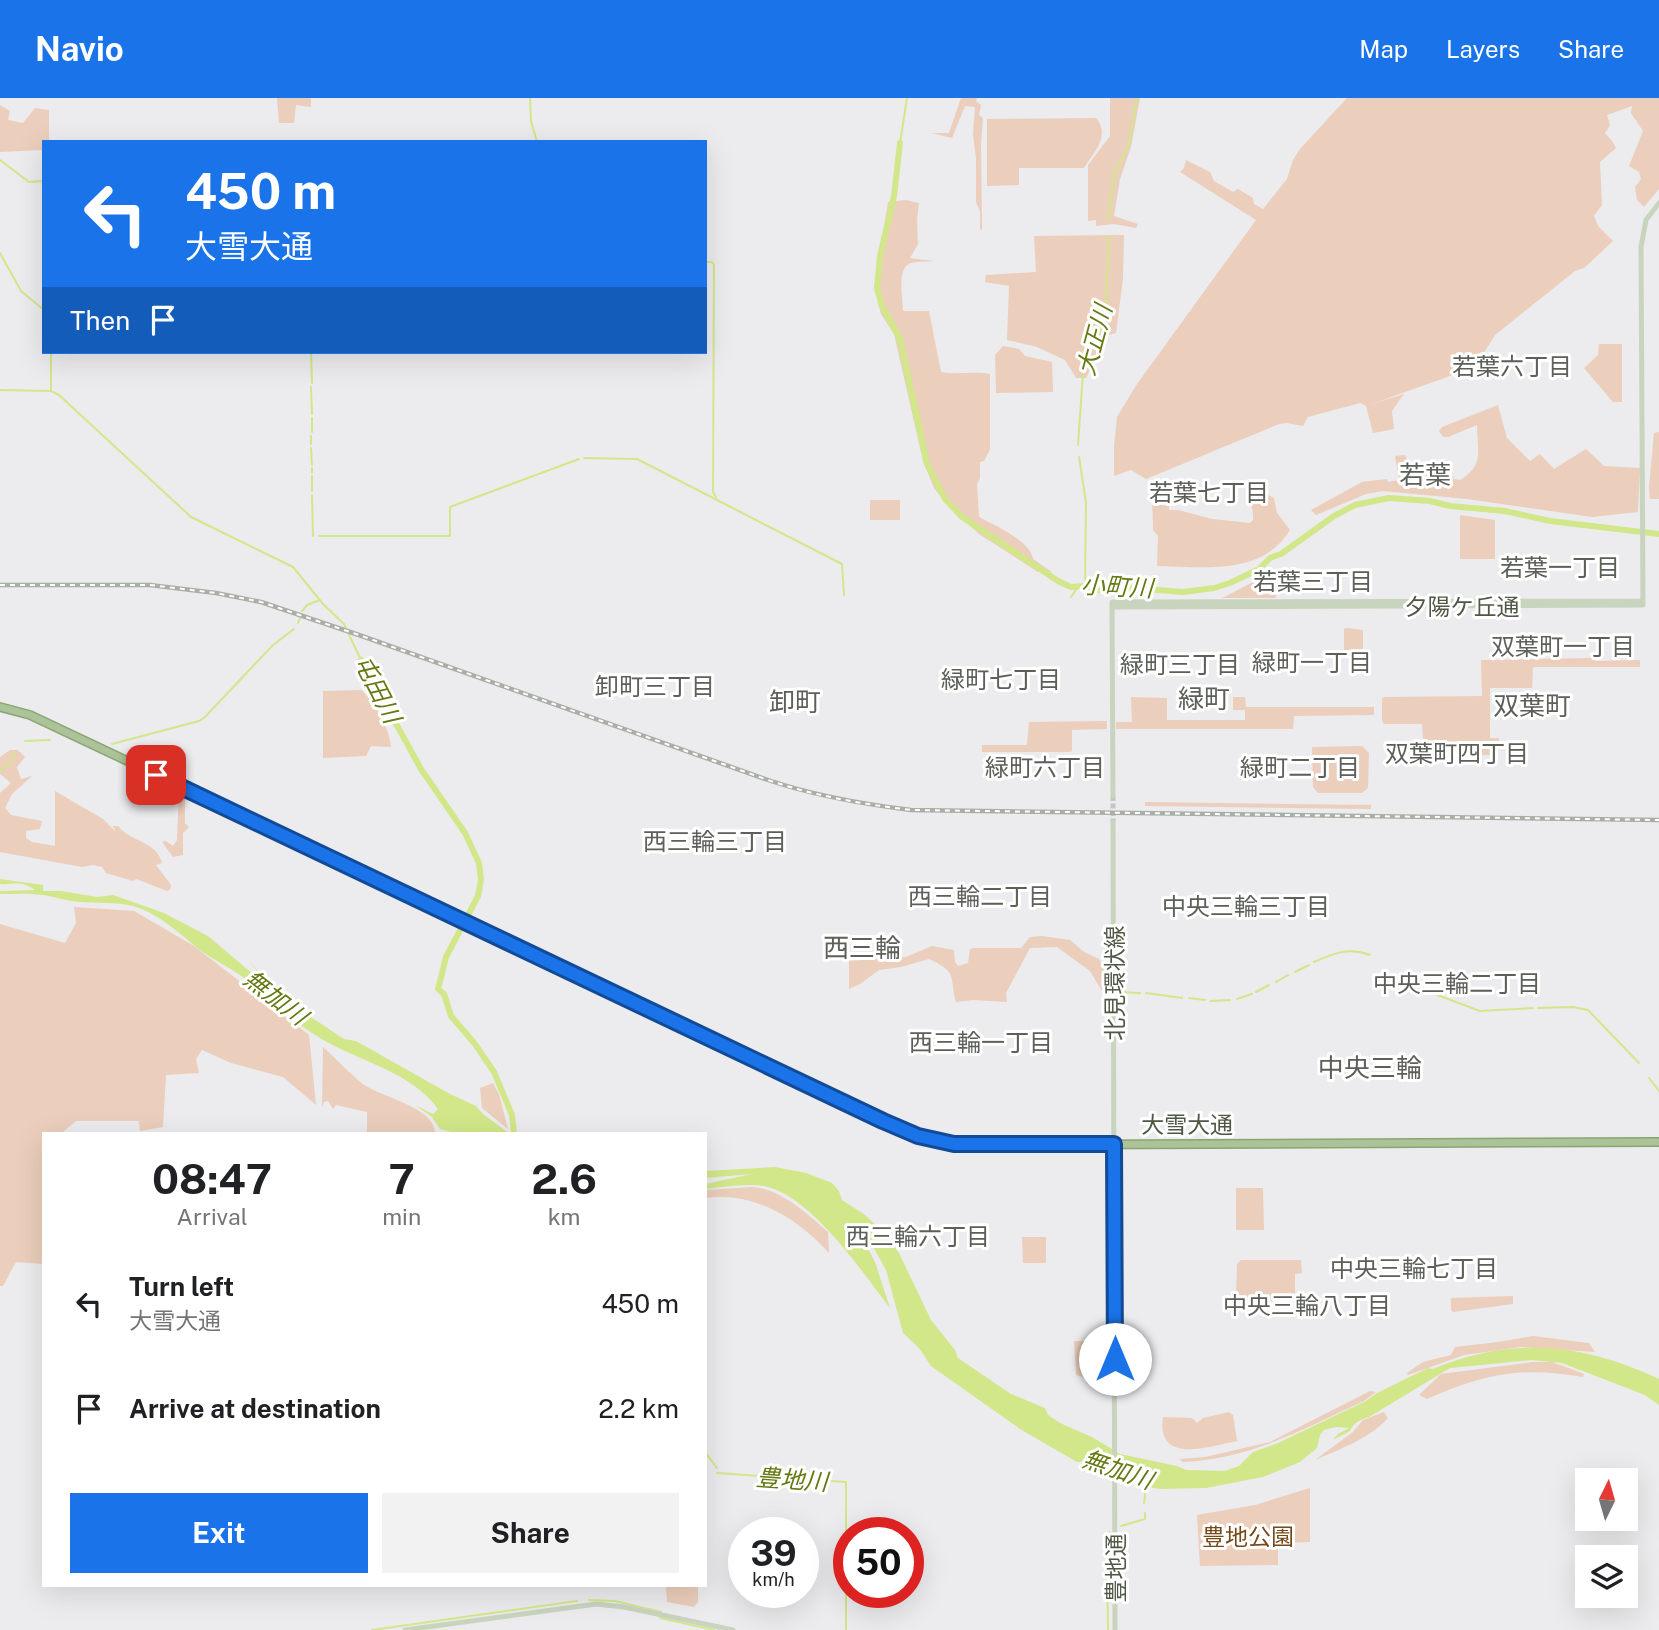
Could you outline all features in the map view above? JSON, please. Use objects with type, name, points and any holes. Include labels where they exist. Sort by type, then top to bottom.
[{"type":"highway","name":"大雪大通","points":[[4,706],[52,722],[918,1136],[954,1144],[1659,1142]]},
{"type":"main road","name":"夕陽ケ丘通","points":[[1112,796],[1112,604],[1643,603],[1641,247],[1646,220],[1659,202]]},
{"type":"main road","name":"北見環状線","points":[[1113,822],[1115,1398]]},
{"type":"main road","name":"豊地通","points":[[1115,1398],[1115,1630]]},
{"type":"main road","points":[[405,1630],[596,1604],[624,1607],[733,1630]]},
{"type":"green space","points":[[277,98],[311,98],[311,107],[296,105],[294,123],[279,123]]},
{"type":"green space","points":[[961,98],[977,98],[976,101],[981,105],[982,230],[976,202],[973,134],[975,107],[965,106],[952,138],[931,133],[949,133]]},
{"type":"green space","points":[[1110,98],[1140,98],[1131,147],[1120,179],[1114,216],[1138,224],[1136,228],[1114,224],[1096,226],[1096,220],[1088,221],[1088,165],[1110,136]]},
{"type":"green space","points":[[1347,98],[1659,98],[1659,189],[1644,207],[1637,200],[1635,187],[1641,179],[1639,172],[1629,166],[1643,131],[1631,113],[1632,106],[1607,115],[1610,125],[1605,133],[1616,148],[1600,162],[1602,205],[1594,216],[1598,226],[1613,241],[1584,268],[1575,271],[1495,335],[1475,367],[1369,405],[1404,394],[1392,411],[1394,429],[1373,433],[1366,406],[1360,403],[1308,417],[1303,426],[1279,424],[1146,479],[1131,470],[1114,476],[1117,417],[1137,384],[1256,220],[1180,172],[1186,160],[1210,172],[1214,181],[1233,192],[1238,189],[1253,198],[1254,204],[1263,209],[1287,179],[1300,149]]},
{"type":"green space","points":[[0,105],[10,111],[8,120],[23,123],[35,108],[49,110],[49,140],[42,140],[42,150],[0,152]]},
{"type":"green space","points":[[1096,118],[1102,131],[1101,138],[1084,168],[1019,168],[1019,185],[987,186],[987,119]]},
{"type":"green space","points":[[906,200],[919,203],[918,244],[910,258],[934,261],[914,262],[903,270],[903,311],[929,311],[941,372],[990,374],[990,450],[984,461],[980,462],[980,478],[977,484],[979,517],[1019,540],[1031,552],[1033,559],[1052,572],[1038,572],[979,534],[949,507],[934,488],[923,461],[894,334],[881,314],[874,287],[888,202]]},
{"type":"green space","points":[[1124,235],[1123,278],[1116,333],[1108,335],[1106,344],[1102,345],[1086,378],[1076,378],[1065,360],[1037,347],[1007,340],[1009,286],[985,282],[986,275],[1036,272],[1034,236]]},
{"type":"green space","points":[[1599,344],[1622,344],[1622,402],[1613,402],[1584,368],[1598,355]]},
{"type":"green space","points":[[1003,346],[1019,349],[1025,356],[1052,362],[1053,392],[996,393],[995,355]]},
{"type":"green space","points":[[1498,405],[1507,438],[1530,461],[1540,454],[1554,469],[1586,449],[1604,466],[1640,468],[1638,512],[1592,517],[1467,499],[1383,491],[1366,494],[1316,515],[1311,510],[1362,482],[1399,480],[1395,456],[1405,455],[1410,466],[1419,469],[1447,467],[1454,479],[1460,480],[1476,463],[1477,425],[1448,437],[1443,437],[1439,431],[1442,427]]},
{"type":"green space","points":[[1659,432],[1659,499],[1650,499],[1654,433]]},
{"type":"green space","points":[[1169,482],[1171,494],[1186,487],[1188,491],[1169,506],[1169,510],[1250,523],[1253,520],[1251,486],[1274,498],[1277,513],[1290,530],[1278,545],[1248,562],[1212,567],[1157,566],[1158,536],[1153,530],[1152,492]]},
{"type":"green space","points":[[870,500],[900,500],[900,520],[870,520]]},
{"type":"green space","points":[[1460,515],[1495,520],[1495,559],[1460,559]]},
{"type":"green space","points":[[1265,576],[1275,577],[1276,598],[1222,598]]},
{"type":"green space","points":[[1346,628],[1363,630],[1363,653],[1360,655],[1344,653]]},
{"type":"green space","points":[[1592,658],[1596,661],[1640,660],[1640,667],[1533,667],[1532,688],[1490,688],[1490,738],[1499,738],[1499,749],[1490,749],[1490,755],[1424,755],[1422,724],[1384,724],[1382,721],[1384,697],[1482,696],[1481,660]]},
{"type":"green space","points":[[361,690],[380,716],[388,732],[391,747],[371,746],[366,756],[323,758],[323,691]]},
{"type":"green space","points":[[1131,697],[1167,698],[1167,720],[1245,720],[1245,710],[1233,710],[1233,697],[1245,697],[1246,707],[1374,707],[1374,715],[1294,716],[1293,729],[1116,729],[1116,722],[1132,722]]},
{"type":"green space","points":[[1107,721],[1107,729],[1072,730],[1070,752],[982,752],[982,745],[1027,745],[1029,722]]},
{"type":"green space","points":[[1362,746],[1369,753],[1368,788],[1362,793],[1318,793],[1313,787],[1312,747]]},
{"type":"green space","points":[[10,750],[18,750],[25,757],[17,767],[21,779],[32,776],[12,794],[5,808],[11,815],[42,821],[40,829],[26,831],[26,838],[32,842],[55,846],[55,791],[103,819],[116,832],[113,826],[118,826],[155,850],[162,863],[156,865],[171,885],[170,890],[106,873],[102,867],[82,867],[0,852],[0,793],[11,783],[0,774],[0,757]]},
{"type":"green space","points":[[179,790],[185,793],[185,823],[189,827],[183,833],[183,855],[173,857],[162,842],[166,841],[173,846],[177,840]]},
{"type":"green space","points":[[1145,802],[1371,805],[1371,809],[1145,806]]},
{"type":"green space","points":[[74,907],[134,911],[194,946],[309,1035],[316,1105],[283,1077],[231,1063],[202,1050],[196,1059],[199,1073],[166,1075],[163,1127],[140,1131],[139,1121],[76,1121],[63,1132],[42,1132],[42,1264],[16,1262],[3,1286],[0,1286],[0,924],[65,943],[76,923]]},
{"type":"green space","points":[[1030,937],[1070,940],[1084,952],[1099,959],[1105,971],[1114,977],[1114,994],[1102,991],[1090,971],[1057,947],[1030,948],[1006,993],[1007,1002],[956,1002],[949,972],[929,959],[879,970],[849,989],[849,961],[906,957],[932,946],[954,950],[958,966],[968,963],[970,949],[1021,948]]},
{"type":"green space","points":[[323,1047],[363,1084],[418,1110],[427,1117],[435,1132],[367,1132],[367,1112],[336,1105],[333,1109],[328,1101],[324,1102],[322,1107]]},
{"type":"green space","points":[[493,1083],[499,1094],[508,1129],[482,1108],[480,1088]]},
{"type":"green space","points":[[753,1187],[784,1198],[828,1232],[829,1253],[789,1218],[757,1203],[741,1199],[707,1198],[707,1190]]},
{"type":"green space","points":[[1236,1188],[1263,1188],[1264,1230],[1236,1230]]},
{"type":"green space","points":[[1022,1237],[1046,1237],[1046,1263],[1023,1263]]},
{"type":"green space","points":[[1241,1260],[1301,1260],[1302,1273],[1295,1274],[1295,1296],[1289,1295],[1284,1301],[1236,1302],[1237,1264]]},
{"type":"green space","points":[[1513,1296],[1513,1304],[1453,1312],[1451,1310],[1451,1298]]},
{"type":"green space","points":[[1533,1336],[1589,1343],[1595,1352],[1521,1347],[1464,1355],[1408,1375],[1407,1373],[1423,1362],[1451,1355],[1455,1347]]},
{"type":"green space","points":[[1074,1341],[1110,1341],[1109,1384],[1076,1375]]},
{"type":"green space","points":[[1552,1362],[1584,1374],[1583,1377],[1541,1372],[1503,1374],[1466,1383],[1427,1399],[1419,1395],[1441,1374]]},
{"type":"green space","points":[[1370,1391],[1376,1392],[1364,1401],[1277,1441],[1233,1455],[1183,1462],[1179,1459],[1205,1457],[1270,1442]]},
{"type":"green space","points":[[1229,1412],[1233,1415],[1237,1441],[1187,1449],[1168,1442],[1163,1432],[1163,1417],[1192,1418],[1197,1423],[1203,1418]]},
{"type":"green space","points":[[1384,1412],[1388,1418],[1373,1431],[1315,1460],[1353,1432],[1363,1420]]},
{"type":"green space","name":"豊地公園","points":[[1310,1488],[1310,1542],[1278,1543],[1278,1565],[1200,1566],[1197,1515],[1255,1505]]},
{"type":"green space","points":[[666,1587],[698,1587],[698,1602],[694,1607],[667,1602]]},
{"type":"water","points":[[0,879],[43,885],[43,891],[97,897],[113,895],[164,913],[208,936],[254,975],[257,980],[254,981],[265,992],[280,999],[249,961],[285,1000],[344,1039],[356,1041],[476,1106],[507,1132],[451,1132],[440,1129],[432,1117],[415,1105],[433,1114],[438,1109],[414,1086],[311,1032],[243,977],[202,952],[150,913],[120,904],[75,901],[38,894],[0,894],[0,891],[35,890],[21,884],[0,884]]},
{"type":"water","name":"無加川","points":[[775,1167],[806,1173],[832,1183],[842,1200],[865,1215],[899,1253],[931,1320],[955,1350],[958,1358],[1011,1394],[1045,1408],[1048,1415],[1060,1423],[1092,1437],[1120,1454],[1186,1470],[1225,1471],[1239,1466],[1253,1452],[1366,1401],[1428,1368],[1433,1369],[1463,1358],[1519,1348],[1575,1351],[1630,1367],[1659,1379],[1659,1405],[1645,1395],[1562,1363],[1531,1360],[1450,1368],[1358,1422],[1350,1431],[1333,1440],[1349,1428],[1324,1430],[1317,1448],[1300,1462],[1263,1477],[1206,1488],[1146,1487],[1094,1462],[1077,1462],[1020,1429],[931,1366],[919,1348],[903,1333],[886,1270],[867,1236],[857,1227],[875,1262],[890,1308],[834,1237],[800,1204],[782,1192],[764,1186],[707,1189],[707,1184],[752,1174],[707,1178],[707,1171]]},
{"type":"waterway","points":[[530,98],[531,121],[536,140]]},
{"type":"waterway","points":[[900,143],[907,98]]},
{"type":"waterway","name":"大正川","points":[[1108,220],[1114,174],[1128,147],[1137,98]]},
{"type":"waterway","name":"小町川","points":[[900,143],[894,196],[880,256],[877,288],[882,306],[900,339],[927,464],[945,499],[962,517],[1058,581],[1071,587],[1085,586],[1102,591],[1133,588],[1183,592],[1214,588],[1259,569],[1270,558],[1281,554],[1334,516],[1355,505],[1389,498],[1430,501],[1450,506],[1505,511],[1550,521],[1659,534]]},
{"type":"waterway","points":[[0,160],[29,182],[42,181]]},
{"type":"waterway","name":"大正川","points":[[1078,445],[1083,373],[1092,346],[1100,333],[1106,301],[1109,236]]},
{"type":"waterway","points":[[0,253],[21,291],[42,308]]},
{"type":"waterway","points":[[707,262],[714,265],[713,492],[716,497]]},
{"type":"waterway","points":[[51,354],[51,389]]},
{"type":"waterway","points":[[311,354],[312,383]]},
{"type":"waterway","points":[[311,387],[312,414]]},
{"type":"waterway","name":"屯田川","points":[[0,390],[51,391],[59,395],[191,517],[293,567],[323,604],[344,624],[361,660]]},
{"type":"waterway","points":[[312,418],[312,432]]},
{"type":"waterway","points":[[311,436],[311,444]]},
{"type":"waterway","points":[[311,448],[312,465]]},
{"type":"waterway","name":"大正川","points":[[1079,457],[1086,503],[1085,586]]},
{"type":"waterway","points":[[584,458],[637,459],[842,564],[844,595]]},
{"type":"waterway","points":[[319,536],[450,536],[450,507],[579,459]]},
{"type":"waterway","points":[[312,468],[312,473]]},
{"type":"waterway","points":[[312,476],[312,491]]},
{"type":"waterway","points":[[312,495],[313,536]]},
{"type":"waterway","points":[[1071,597],[1077,588]]},
{"type":"waterway","points":[[302,611],[307,605],[320,600]]},
{"type":"waterway","points":[[298,623],[300,618]]},
{"type":"waterway","points":[[112,744],[199,721],[273,645],[294,629]]},
{"type":"waterway","name":"屯田川","points":[[361,660],[421,769],[465,833],[479,863],[481,880],[478,896],[446,957],[438,989],[444,994],[451,1016],[494,1072],[512,1115],[514,1132]]},
{"type":"waterway","points":[[25,741],[50,740]]},
{"type":"waterway","points":[[0,771],[12,762],[14,752]]},
{"type":"waterway","points":[[1314,962],[1342,952],[1355,951],[1370,955]]},
{"type":"waterway","points":[[1295,972],[1309,965]]},
{"type":"waterway","points":[[1384,973],[1480,1011],[1533,1008]]},
{"type":"waterway","points":[[1276,982],[1288,975]]},
{"type":"waterway","points":[[1256,992],[1269,985]]},
{"type":"waterway","points":[[1119,992],[1140,993]]},
{"type":"waterway","points":[[1146,993],[1182,998]]},
{"type":"waterway","points":[[1237,999],[1252,994]]},
{"type":"waterway","points":[[1189,998],[1205,1000]]},
{"type":"waterway","points":[[1211,1001],[1230,1000]]},
{"type":"waterway","points":[[1538,1008],[1573,1007],[1588,1010],[1639,1063]]},
{"type":"waterway","points":[[1649,1078],[1659,1091]]},
{"type":"waterway","name":"豊地川","points":[[707,1455],[717,1468]]},
{"type":"waterway","name":"豊地川","points":[[717,1473],[846,1482],[846,1630]]},
{"type":"waterway","name":"無加川","points":[[1144,1503],[1146,1487]]},
{"type":"waterway","points":[[1121,1526],[1145,1519],[1145,1513]]},
{"type":"waterway","points":[[1107,1542],[1110,1532]]},
{"type":"waterway","points":[[1107,1549],[1108,1630]]},
{"type":"waterway","name":"豊地川","points":[[589,1600],[615,1601],[661,1612]]},
{"type":"waterway","name":"豊地川","points":[[372,1630],[577,1601]]},
{"type":"waterway","name":"豊地川","points":[[660,1618],[714,1630]]},
{"type":"tunnel","points":[[1113,796],[1113,822]]},
{"type":"railway","points":[[0,585],[150,585],[261,602],[786,786],[893,808],[1659,820]]},
{"type":"district","name":"若葉六丁目","points":[[1512,366]]},
{"type":"district","name":"若葉","points":[[1425,474]]},
{"type":"district","name":"若葉七丁目","points":[[1209,492]]},
{"type":"district","name":"若葉一丁目","points":[[1560,567]]},
{"type":"district","name":"若葉三丁目","points":[[1313,581]]},
{"type":"district","name":"双葉町一丁目","points":[[1563,646]]},
{"type":"district","name":"緑町一丁目","points":[[1312,662]]},
{"type":"district","name":"緑町三丁目","points":[[1180,664]]},
{"type":"district","name":"緑町七丁目","points":[[1001,679]]},
{"type":"district","name":"卸町三丁目","points":[[655,686]]},
{"type":"district","name":"緑町","points":[[1204,698]]},
{"type":"district","name":"卸町","points":[[795,701]]},
{"type":"district","name":"双葉町","points":[[1532,705]]},
{"type":"district","name":"双葉町四丁目","points":[[1457,753]]},
{"type":"district","name":"緑町六丁目","points":[[1045,767]]},
{"type":"district","name":"緑町二丁目","points":[[1300,767]]},
{"type":"district","name":"西三輪三丁目","points":[[715,841]]},
{"type":"district","name":"西三輪二丁目","points":[[980,896]]},
{"type":"district","name":"中央三輪三丁目","points":[[1246,906]]},
{"type":"district","name":"西三輪","points":[[862,947]]},
{"type":"district","name":"中央三輪二丁目","points":[[1457,983]]},
{"type":"district","name":"西三輪一丁目","points":[[981,1042]]},
{"type":"district","name":"中央三輪","points":[[1370,1067]]},
{"type":"district","name":"西三輪六丁目","points":[[918,1236]]},
{"type":"district","name":"中央三輪七丁目","points":[[1414,1268]]},
{"type":"district","name":"中央三輪八丁目","points":[[1307,1305]]},
{"type":"route","points":[[156,775],[918,1136],[954,1144],[1114,1144],[1115,1359]]}]
